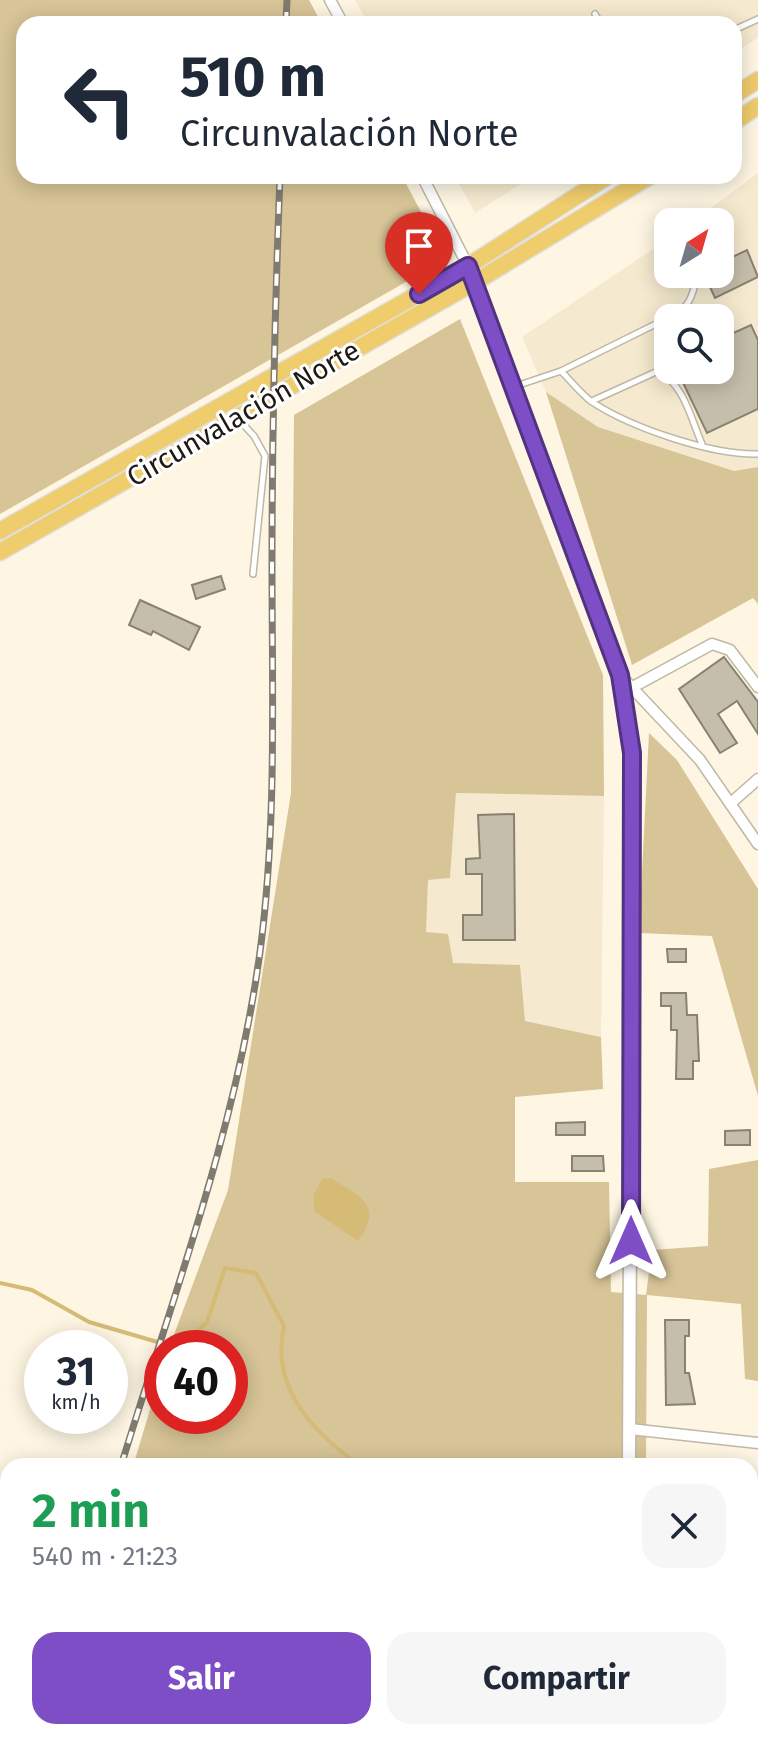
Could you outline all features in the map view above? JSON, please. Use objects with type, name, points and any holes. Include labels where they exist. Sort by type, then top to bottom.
[{"type":"highway","name":"Circunvalación Norte","points":[[0,531],[468,266],[596,184]]},
{"type":"highway","name":"Circunvalación Norte","points":[[0,552],[475,282],[637,184]]},
{"type":"street","points":[[426,184],[475,282],[620,675],[632,768],[629,1458]]},
{"type":"street","points":[[631,688],[712,644],[730,650],[758,687]]},
{"type":"street","points":[[620,675],[700,760],[732,802],[758,844]]},
{"type":"street","points":[[732,802],[758,779]]},
{"type":"street","points":[[630,1429],[758,1443]]},
{"type":"lane","points":[[512,388],[561,371],[654,325]]},
{"type":"lane","points":[[561,371],[591,401],[645,428],[734,454],[758,454]]},
{"type":"lane","points":[[591,401],[658,371],[678,387],[702,444]]},
{"type":"lane","points":[[236,417],[254,436],[265,456],[253,574]]},
{"type":"shaded area","points":[[0,0],[309,0],[318,16],[16,16],[16,184],[406,184],[446,259],[0,514]]},
{"type":"shaded area","points":[[355,0],[758,0],[758,38],[742,48],[742,16],[364,16]]},
{"type":"shaded area","points":[[758,173],[758,467],[734,471],[598,427],[546,392],[522,337],[654,248],[654,288],[734,288],[734,208],[711,208]]},
{"type":"shaded area","points":[[459,184],[521,184],[475,213]]},
{"type":"shaded area","points":[[460,319],[603,675],[604,796],[456,793],[450,878],[428,880],[426,932],[448,934],[453,963],[520,965],[525,1021],[601,1037],[603,1089],[515,1097],[515,1182],[609,1182],[611,1292],[646,1295],[652,1250],[708,1246],[709,1169],[758,1160],[758,1381],[745,1379],[741,1304],[647,1295],[646,1458],[135,1458],[144,1430],[144,1434],[248,1434],[248,1330],[176,1330],[228,1190],[291,793],[294,415]]},
{"type":"shaded area","points":[[546,392],[598,427],[734,471],[758,467],[758,604],[753,598],[632,665]]},
{"type":"shaded area","points":[[649,733],[677,760],[758,889],[758,1096],[712,936],[639,933]]},
{"type":"shaded area","points":[[456,793],[604,796],[601,1037],[525,1021],[453,963],[426,932],[428,880],[450,878]]},
{"type":"shaded area","points":[[331,1178],[359,1196],[369,1210],[366,1229],[358,1241],[314,1211],[314,1195],[322,1179]]},
{"type":"building","points":[[747,250],[758,277],[715,298],[710,288],[734,288],[734,256]]},
{"type":"building","points":[[751,325],[758,340],[758,409],[707,433],[684,384],[734,384],[734,333]]},
{"type":"building","points":[[221,576],[225,589],[196,599],[192,585]]},
{"type":"building","points":[[140,600],[200,627],[189,650],[153,631],[151,635],[129,625]]},
{"type":"building","points":[[724,657],[758,702],[758,734],[737,701],[718,714],[737,743],[720,753],[679,689]]},
{"type":"building","points":[[514,814],[515,940],[463,940],[463,915],[482,915],[482,874],[466,874],[466,859],[480,858],[478,815]]},
{"type":"building","points":[[667,949],[686,949],[686,962],[668,962]]},
{"type":"building","points":[[661,993],[686,993],[687,1015],[697,1015],[699,1061],[693,1061],[693,1079],[676,1079],[677,1030],[671,1030],[671,1006],[661,1006]]},
{"type":"building","points":[[585,1122],[585,1135],[556,1135],[556,1123]]},
{"type":"building","points":[[750,1130],[750,1145],[725,1145],[725,1131]]},
{"type":"building","points":[[572,1156],[603,1156],[604,1171],[572,1171]]},
{"type":"building","points":[[665,1320],[689,1320],[689,1336],[685,1336],[685,1373],[689,1373],[695,1404],[666,1405]]},
{"type":"waterway","points":[[198,1330],[207,1322],[225,1268],[256,1273],[284,1326],[281,1348],[283,1369],[290,1389],[312,1423],[350,1458]]},
{"type":"waterway","points":[[0,1283],[32,1290],[89,1322],[144,1338]]},
{"type":"railway","points":[[286,16],[287,0]]},
{"type":"railway","points":[[124,1458],[219,1148],[249,1018],[260,952],[271,807],[273,419],[280,184]]},
{"type":"route","points":[[419,294],[468,266],[620,675],[632,753],[631,1241]]}]
